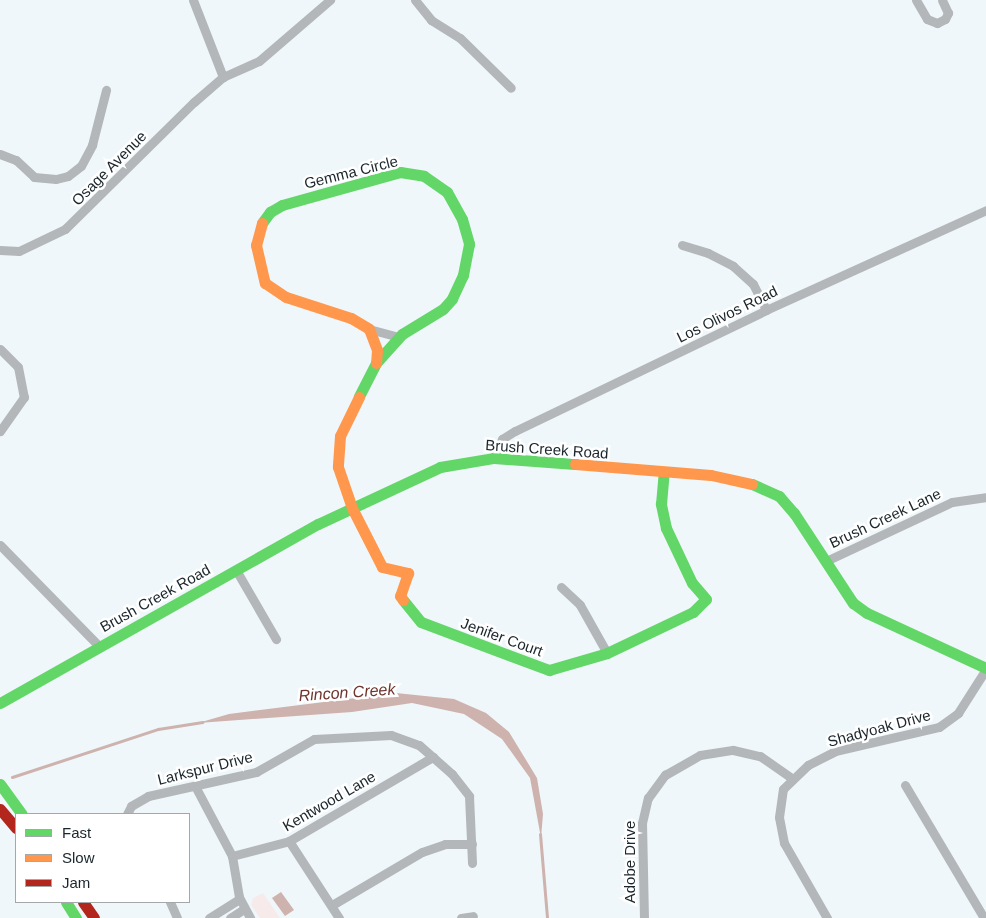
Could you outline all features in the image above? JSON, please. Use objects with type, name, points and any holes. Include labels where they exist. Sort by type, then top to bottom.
[{"type":"street","points":[[193,0],[223,77]]},
{"type":"street","name":"Osage Avenue","points":[[0,250],[19,251],[65,229],[223,77],[259,61],[330,0]]},
{"type":"street","points":[[415,0],[431,20],[460,38],[511,88]]},
{"type":"street","points":[[916,0],[927,19],[937,23],[945,19],[948,13],[942,0]]},
{"type":"street","points":[[0,154],[16,160],[34,177],[56,179],[68,176],[81,166],[92,145],[106,90]]},
{"type":"street","name":"Gemma Circle","points":[[352,508],[338,467],[338,451],[345,423],[376,363],[398,337],[438,312],[452,299],[467,260],[469,244],[456,204],[436,182],[424,176],[400,172],[282,205],[270,212],[260,226],[256,245],[256,259],[266,283],[274,292],[351,318],[369,329],[398,337]]},
{"type":"street","name":"Los Olivos Road","points":[[494,458],[502,439],[516,431],[766,310],[986,210]]},
{"type":"street","points":[[682,245],[708,253],[733,266],[753,284],[766,310]]},
{"type":"street","points":[[369,329],[376,350],[376,363]]},
{"type":"street","points":[[0,349],[18,367],[24,397],[0,431]]},
{"type":"street","name":"Brush Creek Road","points":[[0,703],[98,646],[352,508],[440,467],[461,461],[494,458],[745,480],[771,490],[794,513],[853,603],[867,613],[986,669]]},
{"type":"street","name":"Jenifer Court","points":[[352,508],[382,567],[408,574],[400,596],[421,622],[549,670],[608,653],[693,612],[706,599],[692,582],[666,528],[662,504],[664,472]]},
{"type":"street","name":"Brush Creek Lane","points":[[826,561],[952,502],[986,497]]},
{"type":"street","points":[[0,545],[98,646]]},
{"type":"street","points":[[236,570],[276,639]]},
{"type":"street","points":[[560,587],[580,605],[608,653]]},
{"type":"street","name":"Shadyoak Drive","points":[[827,918],[780,831],[783,790],[808,765],[835,751],[939,727],[958,713],[986,669]]},
{"type":"street","name":"Larkspur Drive","points":[[128,813],[139,800],[256,772],[314,739],[391,736],[419,745],[433,757],[469,796],[472,863]]},
{"type":"street","name":"Adobe Drive","points":[[644,918],[643,817],[648,798],[665,775],[700,756],[732,750],[760,756],[794,779]]},
{"type":"street","name":"Kentwood Lane","points":[[232,856],[289,841],[433,757]]},
{"type":"street","points":[[0,784],[21,813]]},
{"type":"street","points":[[905,785],[984,918]]},
{"type":"street","points":[[195,786],[232,856],[239,899],[250,918]]},
{"type":"street","points":[[1,810],[15,827]]},
{"type":"street","points":[[289,841],[332,904],[339,918]]},
{"type":"street","points":[[332,904],[415,855],[445,844],[472,844]]},
{"type":"street","points":[[209,918],[239,899]]},
{"type":"street","points":[[67,903],[76,918]]},
{"type":"street","points":[[85,903],[94,918]]},
{"type":"street","points":[[170,903],[177,918]]},
{"type":"street","points":[[230,918],[244,910]]},
{"type":"street","points":[[461,918],[474,916]]},
{"type":"shaded area","points":[[396,693],[454,699],[486,713],[509,732],[537,778],[543,814],[541,838],[530,778],[502,739],[464,714],[412,703],[352,712],[198,723],[229,714]]},
{"type":"shaded area","points":[[281,892],[294,910],[285,916],[272,898]]},
{"type":"shaded area","points":[[263,893],[280,918],[260,918],[251,905],[253,898]]},
{"type":"waterway","name":"Rincon Creek","points":[[12,777],[158,729],[202,722]]},
{"type":"waterway","name":"Rincon Creek","points":[[540,834],[547,918]]},
{"type":"traffic: fast","points":[[262,223],[270,212],[282,205],[400,172],[424,176],[447,192],[462,219],[469,244],[463,275],[452,299],[443,309],[402,334],[376,363],[359,397]]},
{"type":"traffic: fast","points":[[0,703],[318,524],[440,467],[494,458],[575,464]]},
{"type":"traffic: fast","points":[[403,600],[421,622],[549,670],[607,653],[693,612],[706,599],[692,583],[666,528],[661,504],[664,472]]},
{"type":"traffic: fast","points":[[752,484],[779,496],[794,513],[853,603],[867,613],[986,668]]},
{"type":"traffic: fast","points":[[0,784],[21,813]]},
{"type":"traffic: fast","points":[[67,903],[76,918]]},
{"type":"traffic: slow","points":[[262,223],[256,245],[265,283],[286,297],[351,318],[369,329],[377,350],[376,363]]},
{"type":"traffic: slow","points":[[359,397],[340,436],[338,467],[352,508],[382,567],[408,573],[400,596],[403,600]]},
{"type":"traffic: slow","points":[[575,464],[711,475],[752,484]]},
{"type":"traffic: jam","points":[[0,809],[15,827]]},
{"type":"traffic: jam","points":[[84,903],[94,918]]}]
